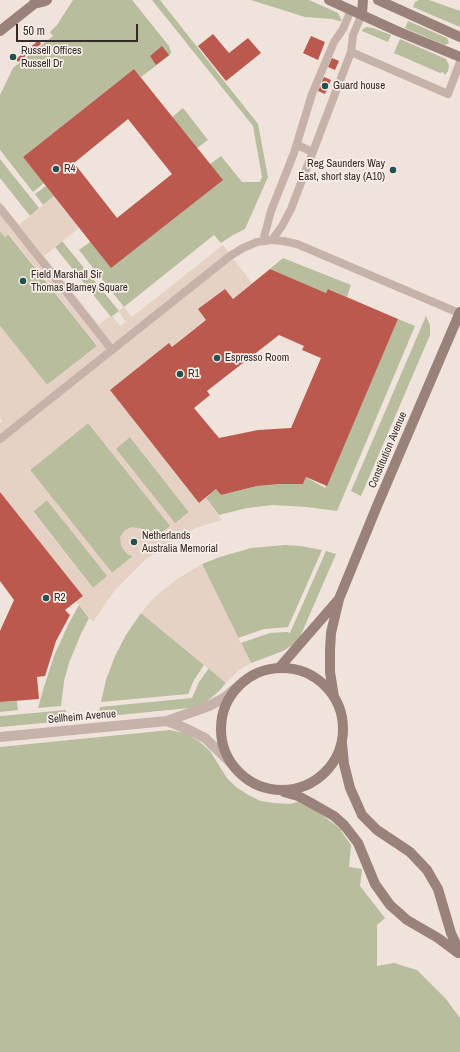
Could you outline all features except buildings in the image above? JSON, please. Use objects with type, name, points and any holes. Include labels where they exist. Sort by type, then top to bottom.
[{"type":"street","points":[[0,31],[34,2],[42,2],[47,0]]},
{"type":"street","points":[[329,0],[460,57]]},
{"type":"street","points":[[351,10],[359,0]]},
{"type":"street","points":[[362,14],[363,0]]},
{"type":"street","points":[[378,0],[460,37]]},
{"type":"street","name":"Constitution Avenue","points":[[334,697],[330,672],[330,650],[331,633],[339,598],[460,313]]},
{"type":"street","name":"Constitution Avenue","points":[[278,668],[339,598]]},
{"type":"street","points":[[278,790],[299,788],[316,780],[323,774],[335,759],[339,751],[343,728],[341,714],[334,697],[328,689],[314,677],[297,670],[278,668],[260,672],[248,678],[237,687],[229,699],[224,712],[221,730],[224,748],[233,765],[239,772],[254,783],[262,787],[278,790],[307,800],[327,812],[344,825],[358,843],[379,892],[390,905],[407,920],[460,953]]},
{"type":"street","name":"Sellheim Avenue","points":[[0,737],[167,721],[209,706],[224,698],[237,687]]},
{"type":"street","name":"Sellheim Avenue","points":[[167,721],[204,738],[233,765]]},
{"type":"street","points":[[342,738],[344,764],[350,788],[358,807],[366,820],[377,830],[410,852],[427,870],[438,889],[451,934],[460,953]]},
{"type":"lane","points":[[268,240],[271,211],[297,145],[311,98],[334,42],[343,29],[351,10]]},
{"type":"lane","points":[[268,240],[289,214],[351,52],[353,35],[362,14]]},
{"type":"lane","points":[[351,52],[448,94],[460,62]]},
{"type":"lane","points":[[297,145],[313,152]]},
{"type":"lane","points":[[0,208],[112,350]]},
{"type":"lane","points":[[0,439],[230,256],[250,244],[268,240],[284,240],[297,244],[460,313]]},
{"type":"green space","points":[[73,0],[132,0],[169,46],[171,52],[170,55],[141,77],[134,69],[23,157],[44,183],[33,192],[0,150],[0,95],[13,68],[53,36],[50,32],[57,25]]},
{"type":"green space","points":[[152,0],[160,0],[258,124],[268,177],[245,229],[221,243],[214,235],[124,307],[79,250],[221,156],[242,182],[260,182],[262,177],[253,126]]},
{"type":"green space","points":[[251,0],[309,0],[338,13],[342,21],[305,17]]},
{"type":"green space","points":[[419,0],[429,0],[460,11],[460,27],[413,7],[415,2]]},
{"type":"green space","points":[[408,21],[447,38],[449,43],[445,45],[405,28]]},
{"type":"green space","points":[[366,27],[391,35],[388,42],[362,31]]},
{"type":"green space","points":[[400,39],[446,59],[449,66],[448,71],[445,75],[443,72],[440,73],[394,53]]},
{"type":"green space","points":[[183,108],[208,140],[197,148],[172,117]]},
{"type":"green space","points":[[0,159],[39,208],[30,216],[0,178]]},
{"type":"green space","points":[[46,186],[54,196],[43,205],[35,194]]},
{"type":"green space","name":"Field Marshall Sir Thomas Blamey Square","points":[[0,231],[5,237],[8,234],[97,346],[47,385],[0,326]]},
{"type":"green space","points":[[62,241],[119,311],[111,317],[55,247]]},
{"type":"green space","points":[[283,258],[351,285],[347,297],[329,289],[326,293],[270,269]]},
{"type":"green space","points":[[426,316],[430,325],[430,335],[361,496],[351,491]]},
{"type":"green space","points":[[398,319],[415,326],[337,511],[273,505],[247,508],[219,515],[206,498],[216,489],[221,495],[257,486],[303,484],[306,477],[325,488]]},
{"type":"green space","points":[[88,423],[171,526],[156,537],[127,554],[133,556],[112,573],[30,470]]},
{"type":"green space","points":[[130,437],[189,512],[175,524],[115,448]]},
{"type":"green space","points":[[47,500],[108,576],[93,588],[33,511]]},
{"type":"green space","points":[[285,545],[322,550],[288,627],[264,629],[238,638],[202,564],[251,548]]},
{"type":"green space","points":[[326,551],[336,554],[300,637],[294,644],[283,651],[251,663],[241,643],[270,633],[290,633]]},
{"type":"green space","points":[[79,605],[89,618],[69,663],[64,681],[61,706],[38,708],[54,656]]},
{"type":"green space","points":[[141,613],[204,665],[194,680],[188,694],[101,702],[106,680],[115,656],[126,635]]},
{"type":"green space","points":[[209,668],[226,683],[205,703],[189,708],[99,717],[100,707],[192,698],[199,682]]},
{"type":"green space","points":[[17,701],[18,710],[0,712],[0,702]]},
{"type":"green space","points":[[66,710],[65,721],[0,727],[0,716]]},
{"type":"green space","points":[[170,730],[185,733],[200,742],[210,751],[227,778],[236,787],[250,796],[261,801],[274,803],[290,804],[298,802],[318,812],[342,830],[341,831],[351,845],[349,867],[362,869],[360,886],[385,918],[377,925],[377,966],[394,963],[417,970],[446,999],[460,1018],[460,1052],[0,1052],[0,747]]},
{"type":"shaded area","points":[[54,196],[79,228],[44,256],[99,325],[112,316],[120,326],[126,322],[118,311],[124,307],[132,317],[223,245],[252,283],[172,347],[169,344],[110,390],[199,503],[206,498],[222,520],[196,528],[180,536],[145,560],[117,588],[93,622],[76,601],[83,596],[0,492],[0,423],[2,421],[0,418],[0,326],[47,385],[97,346],[9,234],[5,237],[0,231],[0,201],[19,225]],"holes":[[[88,423],[170,526],[157,537],[149,538],[145,531],[140,528],[131,527],[125,530],[120,537],[121,546],[126,553],[133,556],[112,573],[30,470]],[[130,437],[189,512],[175,523],[116,449]],[[47,500],[107,576],[93,588],[33,512]]]},
{"type":"shaded area","points":[[202,564],[251,663],[239,670],[226,683],[141,613],[154,598],[174,581]]},
{"type":"place","name":"Russell Offices Russell Dr","points":[[13,57]]},
{"type":"place","name":"Guard house","points":[[325,86]]},
{"type":"place","name":"R4","points":[[56,169]]},
{"type":"place","name":"Reg Saunders Way East, short stay (A10)","points":[[393,170]]},
{"type":"place","name":"Field Marshall Sir Thomas Blamey Square","points":[[23,281]]},
{"type":"place","name":"Espresso Room","points":[[217,358]]},
{"type":"place","name":"R1","points":[[180,374]]},
{"type":"place","name":"Netherlands Australia Memorial","points":[[134,542]]},
{"type":"place","name":"R2","points":[[46,598]]}]
